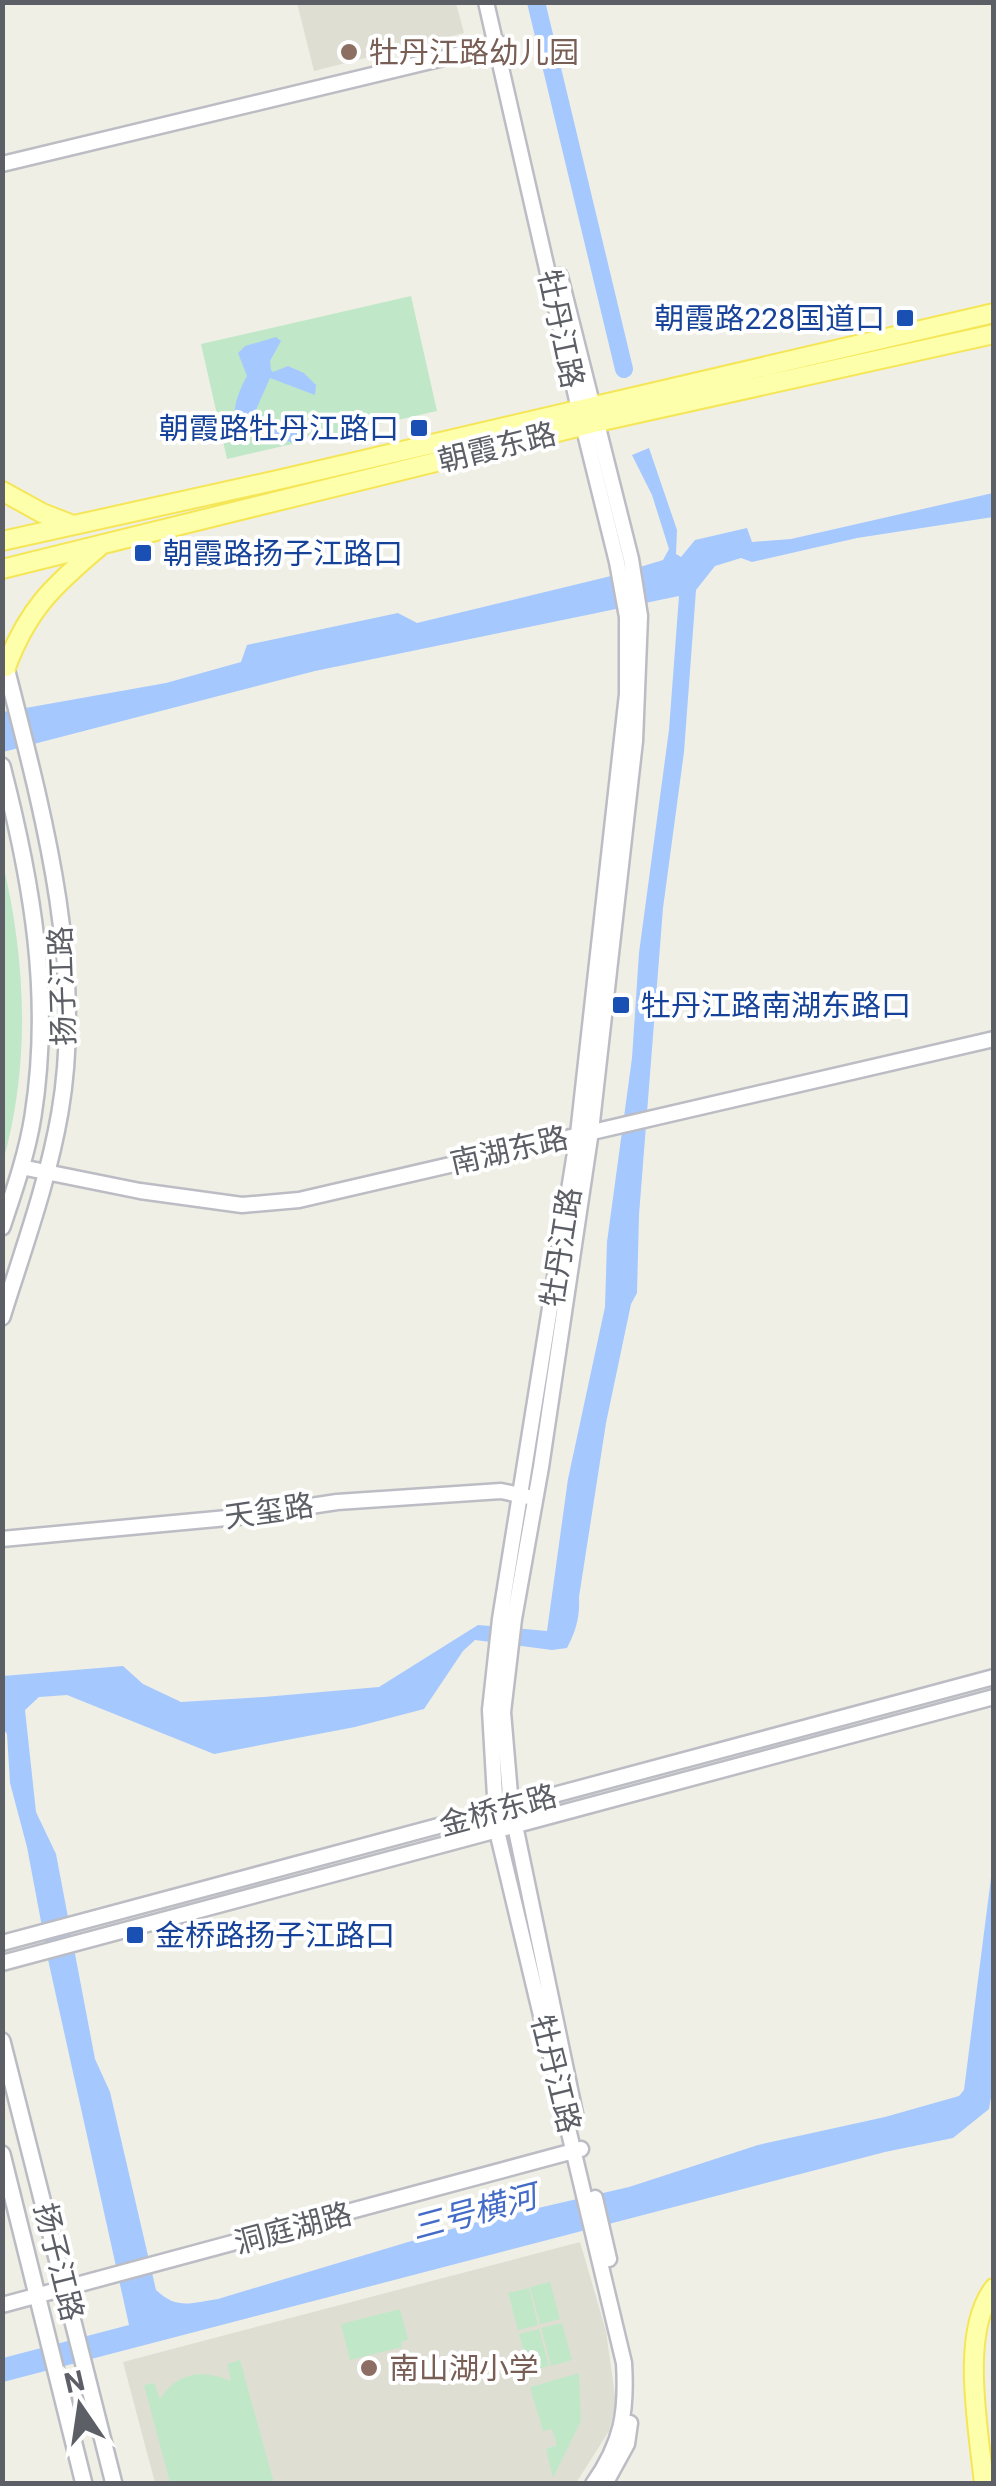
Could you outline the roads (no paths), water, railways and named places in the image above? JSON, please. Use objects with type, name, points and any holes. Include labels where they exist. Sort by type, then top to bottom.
[{"type":"main road","name":"朝霞东路","points":[[2,569],[994,313]]},
{"type":"main road","name":"朝霞东路","points":[[2,541],[994,334]]},
{"type":"main road","points":[[2,492],[74,526]]},
{"type":"main road","points":[[4,660],[36,606],[103,544]]},
{"type":"main road","name":"扬子江路","points":[[2,1317],[47,1172],[65,1060],[62,922],[4,660]]},
{"type":"main road","name":"扬子江路","points":[[2,766],[37,924],[42,1014],[33,1116],[22,1167],[2,1227]]},
{"type":"main road","name":"扬子江路","points":[[2,2040],[114,2484]]},
{"type":"main road","name":"扬子江路","points":[[2,2154],[84,2484]]},
{"type":"main road","points":[[984,2484],[976,2336],[986,2298],[994,2288]]},
{"type":"main road","points":[[994,2318],[987,2337],[984,2374],[994,2484]]},
{"type":"street","name":"牡丹江路","points":[[486,2],[525,140],[634,617],[585,1132],[503,1650],[503,1808],[497,1831],[630,2359],[634,2402],[627,2444],[605,2484]]},
{"type":"street","name":"牡丹江路","points":[[496,2],[500,44]]},
{"type":"street","points":[[2,164],[500,44]]},
{"type":"street","name":"南湖东路","points":[[22,1167],[140,1191],[242,1205],[299,1200],[994,1039]]},
{"type":"street","name":"天玺路","points":[[2,1539],[238,1517],[337,1502],[501,1492],[528,1496]]},
{"type":"street","name":"金桥东路","points":[[2,1943],[994,1676]]},
{"type":"street","name":"金桥东路","points":[[2,1962],[994,1697]]},
{"type":"street","name":"牡丹江路","points":[[503,1808],[516,1826],[578,2150]]},
{"type":"street","name":"洞庭湖路","points":[[2,2305],[578,2150]]},
{"type":"street","name":"牡丹江路","points":[[593,2484],[619,2438],[626,2403],[624,2364],[599,2234]]},
{"type":"water","points":[[276,337],[281,341],[270,361],[271,370],[288,366],[304,373],[316,385],[315,395],[270,378],[255,412],[308,436],[296,442],[263,431],[237,430],[235,423],[236,403],[247,376],[238,353],[245,346]]},
{"type":"water","points":[[649,448],[677,530],[676,554],[681,557],[695,540],[747,528],[752,542],[791,539],[993,493],[993,517],[857,538],[752,562],[741,558],[715,566],[696,590],[684,752],[663,908],[639,1215],[637,1293],[631,1304],[606,1423],[578,1617],[570,1642],[567,1648],[552,1650],[475,1640],[463,1651],[424,1709],[355,1727],[214,1754],[67,1695],[39,1697],[25,1710],[36,1812],[56,1854],[95,2059],[110,2092],[156,2290],[178,2303],[218,2299],[465,2225],[629,2187],[758,2145],[959,2096],[964,2090],[993,1862],[994,2080],[989,2109],[953,2138],[885,2152],[3,2382],[3,2358],[129,2325],[10,1783],[7,1734],[2,1727],[3,1676],[123,1666],[143,1684],[181,1702],[264,1697],[379,1687],[478,1625],[547,1631],[568,1479],[605,1307],[607,1242],[669,730],[679,596],[315,671],[3,752],[3,712],[166,683],[241,662],[247,645],[398,613],[417,623],[663,560],[669,549],[652,495],[632,455]]},
{"type":"waterway","points":[[536,2],[624,369]]},
{"type":"place","name":"牡丹江路幼儿园","points":[[349,52]]},
{"type":"place","name":"朝霞路228国道口","points":[[905,318]]},
{"type":"place","name":"朝霞路牡丹江路口","points":[[419,428]]},
{"type":"place","name":"朝霞路扬子江路口","points":[[143,553]]},
{"type":"place","name":"牡丹江路南湖东路口","points":[[621,1005]]},
{"type":"place","name":"金桥路扬子江路口","points":[[135,1935]]},
{"type":"place","name":"南山湖小学","points":[[369,2368]]},
{"type":"water label","name":"三号横河","points":[[474,2212]]}]
